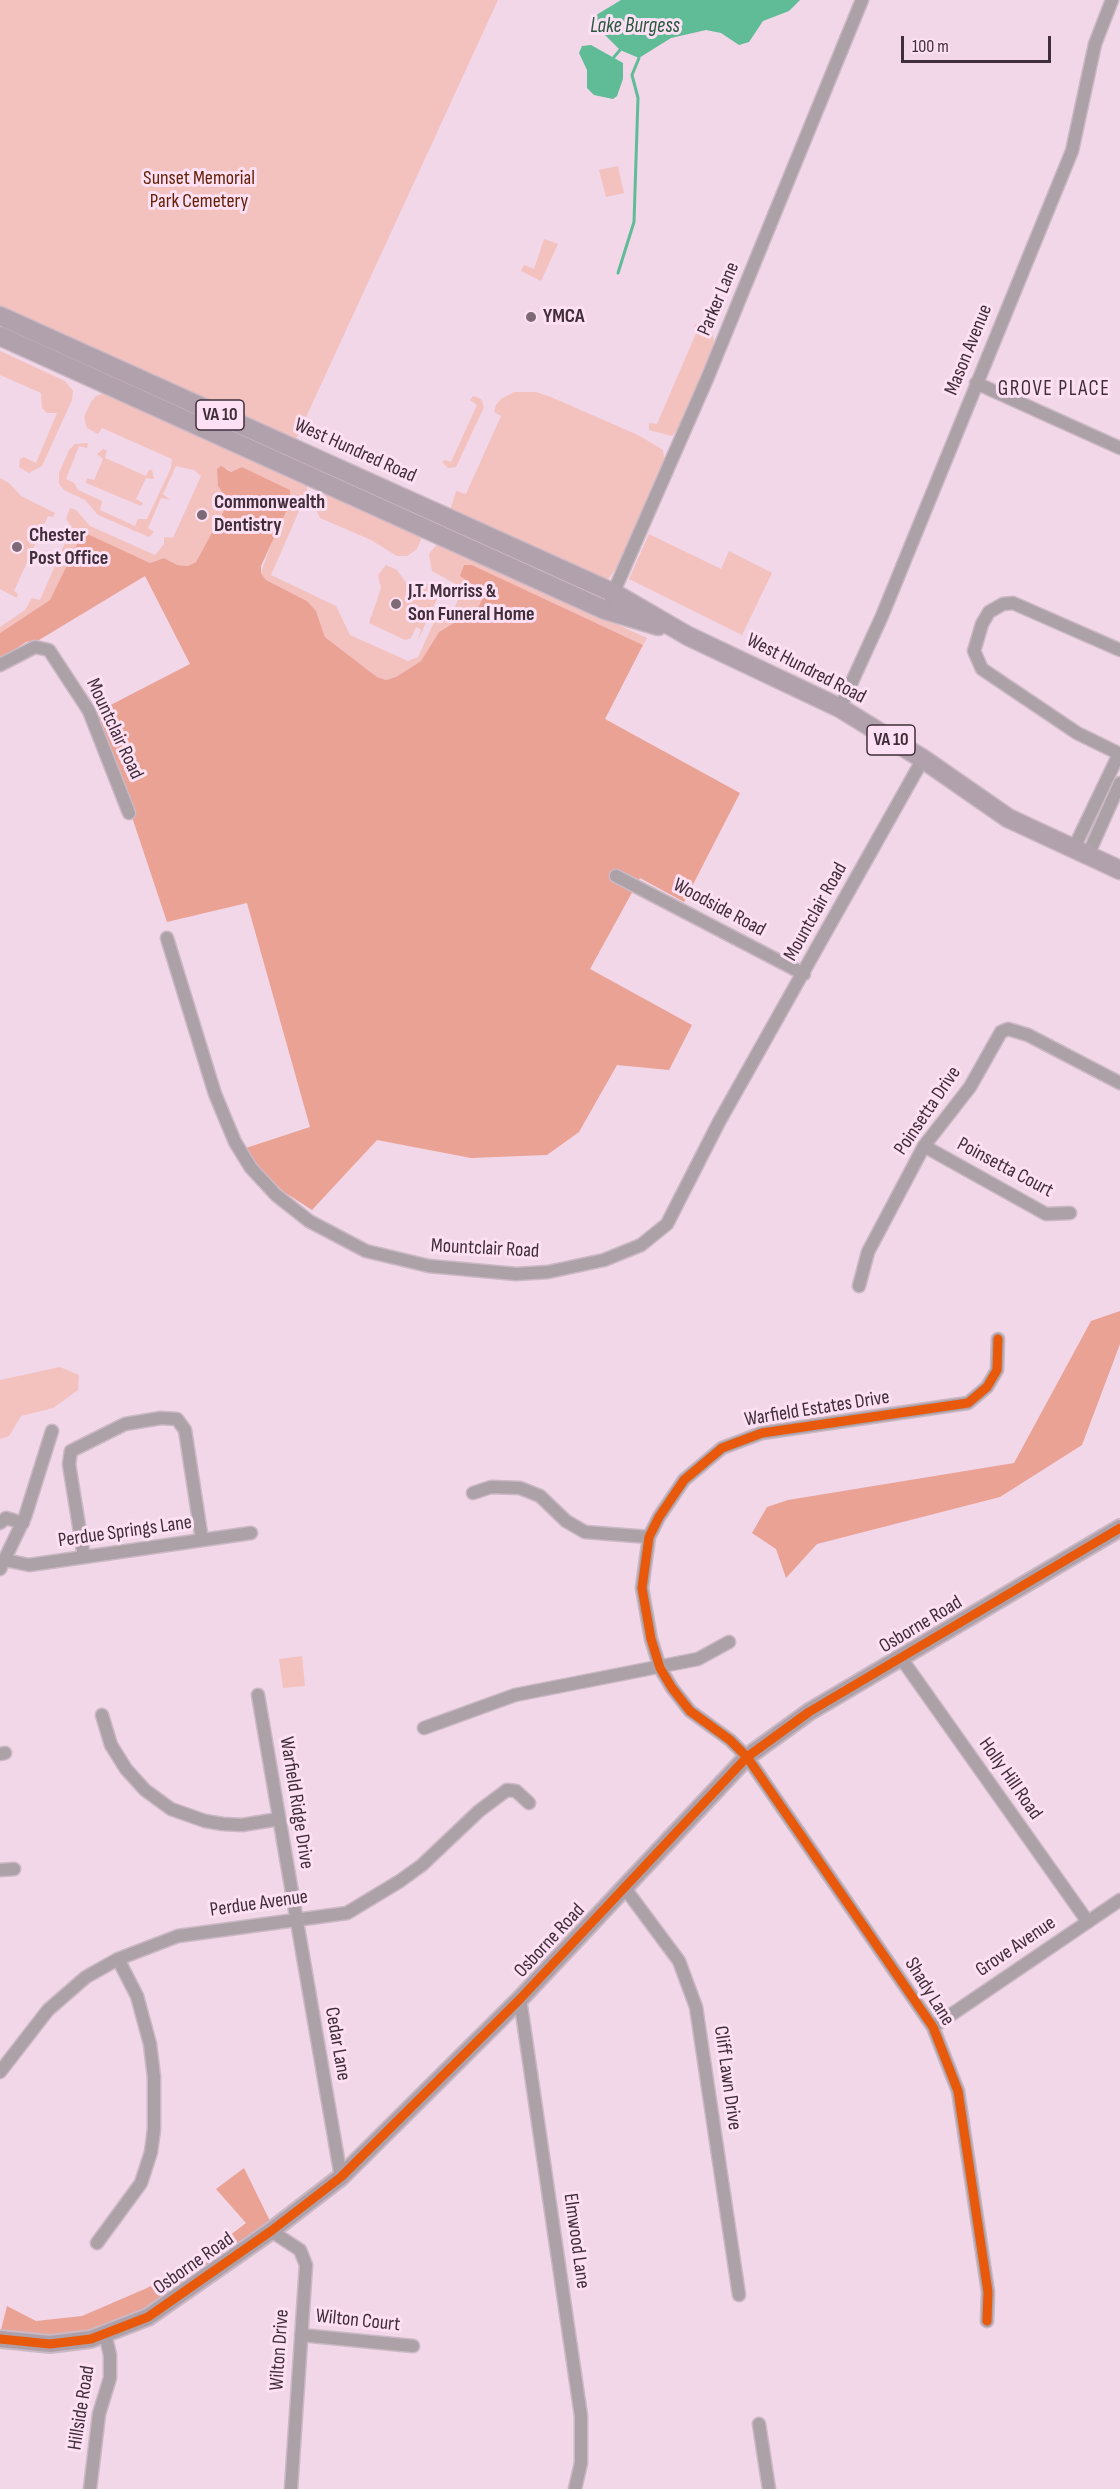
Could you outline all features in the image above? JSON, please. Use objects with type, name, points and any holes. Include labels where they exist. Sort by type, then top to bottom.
[{"type":"main road","name":"West Hundred Road","points":[[0,316],[614,593],[688,636],[840,708],[923,759],[1008,818],[1120,870]]},
{"type":"main road","name":"West Hundred Road","points":[[0,336],[605,610],[688,636]]},
{"type":"street","name":"Parker Lane","points":[[605,610],[707,379],[862,0]]},
{"type":"street","name":"Mason Avenue","points":[[840,708],[882,616],[1072,151],[1095,44],[1112,0]]},
{"type":"street","points":[[976,382],[1120,448]]},
{"type":"street","points":[[1081,852],[1119,754],[1077,733],[982,669],[974,651],[982,624],[989,612],[1003,604],[1013,603],[1120,650]]},
{"type":"street","name":"Mountclair Road","points":[[0,664],[35,646],[49,650],[88,711],[129,813]]},
{"type":"street","name":"Mountclair Road","points":[[166,938],[215,1094],[235,1142],[251,1168],[276,1195],[309,1221],[366,1251],[429,1266],[516,1274],[548,1272],[604,1260],[641,1245],[667,1224],[719,1122],[923,759]]},
{"type":"street","points":[[1081,852],[1120,783]]},
{"type":"street","name":"Woodside Road","points":[[616,876],[804,974]]},
{"type":"street","name":"Poinsetta Drive","points":[[859,1286],[868,1252],[924,1146],[970,1087],[997,1037],[1008,1029],[1028,1035],[1120,1083]]},
{"type":"street","name":"Poinsetta Court","points":[[924,1146],[1046,1214],[1070,1213]]},
{"type":"street","name":"Warfield Estates Drive","points":[[747,1757],[730,1740],[690,1711],[660,1668],[645,1616],[642,1588],[649,1537],[670,1499],[684,1480],[722,1448],[762,1433],[968,1403],[987,1387],[997,1370],[998,1339]]},
{"type":"street","points":[[69,1456],[77,1447],[125,1424],[170,1417],[177,1419],[185,1430],[202,1540]]},
{"type":"street","points":[[2,1564],[23,1523],[52,1431]]},
{"type":"street","points":[[47,1449],[69,1456]]},
{"type":"street","points":[[69,1456],[84,1557]]},
{"type":"street","points":[[473,1493],[491,1487],[520,1488],[540,1496],[566,1521],[585,1532],[597,1535],[649,1537]]},
{"type":"street","points":[[0,1523],[6,1518],[23,1523]]},
{"type":"street","name":"Osborne Road","points":[[0,2339],[50,2344],[92,2339],[105,2334],[148,2317],[271,2232],[341,2177],[520,2000],[747,1757],[809,1712],[1119,1530]]},
{"type":"street","name":"Perdue Springs Lane","points":[[2,1564],[29,1565],[251,1533]]},
{"type":"street","points":[[424,1728],[515,1695],[698,1659],[729,1642]]},
{"type":"street","name":"Holly Hill Road","points":[[901,1658],[1088,1922]]},
{"type":"street","name":"Warfield Ridge Drive","points":[[258,1695],[295,1918]]},
{"type":"street","points":[[102,1714],[111,1745],[133,1778],[171,1809],[187,1816],[223,1824],[242,1825],[279,1819]]},
{"type":"street","name":"Shady Lane","points":[[747,1757],[933,2027],[958,2091],[988,2292],[987,2321]]},
{"type":"street","name":"Perdue Avenue","points":[[0,2073],[48,2010],[86,1977],[118,1959],[178,1935],[347,1912],[400,1881],[422,1865],[479,1811],[507,1790],[516,1791],[529,1803]]},
{"type":"street","points":[[0,1870],[14,1869]]},
{"type":"street","name":"Cliff Lawn Drive","points":[[624,1887],[679,1961],[696,2007],[739,2295]]},
{"type":"street","name":"Grove Avenue","points":[[933,2027],[1120,1900]]},
{"type":"street","name":"Cedar Lane","points":[[295,1918],[341,2177]]},
{"type":"street","points":[[97,2243],[141,2183],[151,2152],[154,2129],[154,2077],[150,2044],[137,1996],[118,1959]]},
{"type":"street","name":"Elmwood Lane","points":[[520,2000],[581,2416],[581,2463],[575,2489]]},
{"type":"street","name":"Wilton Drive","points":[[271,2232],[300,2250],[306,2265],[291,2489]]},
{"type":"street","name":"Hillside Road","points":[[90,2489],[99,2414],[110,2378],[110,2355],[105,2334]]},
{"type":"street","name":"Wilton Court","points":[[300,2335],[412,2346]]},
{"type":"street","points":[[759,2424],[769,2489]]},
{"type":"green space","name":"Sunset Memorial Park Cemetery","points":[[0,0],[498,0],[295,441],[0,309]]},
{"type":"green space","points":[[618,166],[624,193],[606,197],[599,170]]},
{"type":"green space","points":[[544,239],[558,244],[541,281],[521,271],[524,265],[534,269]]},
{"type":"green space","points":[[699,323],[707,326],[713,333],[714,343],[679,427],[672,436],[649,430],[649,423],[657,424],[697,331],[694,325]]},
{"type":"green space","points":[[0,351],[65,381],[73,391],[72,400],[42,466],[29,473],[19,467],[20,459],[24,457],[36,463],[57,413],[47,413],[42,408],[41,393],[0,375]]},
{"type":"green space","points":[[514,392],[536,392],[551,397],[640,436],[663,450],[662,469],[617,567],[609,578],[601,580],[450,511],[456,491],[466,494],[501,416],[494,412],[496,405],[501,399]]},
{"type":"green space","points":[[105,393],[307,484],[307,493],[271,575],[336,606],[350,635],[408,661],[418,657],[441,607],[453,611],[463,588],[432,571],[429,554],[438,543],[647,638],[643,645],[472,565],[461,576],[479,589],[482,599],[478,608],[439,632],[421,661],[396,677],[386,680],[377,677],[325,637],[316,611],[307,601],[266,580],[261,573],[290,490],[242,467],[231,472],[227,468],[218,486],[227,500],[227,505],[196,562],[188,566],[176,565],[164,558],[150,563],[82,534],[50,600],[0,633],[0,627],[25,610],[32,598],[40,600],[72,527],[66,519],[70,508],[76,510],[90,526],[155,555],[164,544],[164,537],[173,538],[201,476],[194,470],[176,466],[163,494],[170,500],[161,498],[148,528],[154,532],[149,537],[98,515],[85,500],[64,490],[59,484],[59,473],[69,450],[75,444],[88,443],[87,448],[79,446],[66,479],[74,483],[78,490],[102,501],[100,510],[135,526],[138,519],[147,519],[171,468],[172,459],[102,428],[98,434],[87,428],[84,417],[91,402],[96,396]]},
{"type":"green space","points":[[473,396],[481,399],[484,407],[456,467],[448,468],[442,462],[445,460],[451,462],[477,405],[470,400]]},
{"type":"green space","points":[[103,449],[107,451],[105,458],[146,476],[149,470],[152,470],[154,479],[146,478],[136,499],[143,503],[141,506],[86,483],[87,478],[94,480],[103,459],[97,454]]},
{"type":"green space","name":"Chester Post Office","points":[[0,478],[9,483],[21,496],[55,513],[53,517],[48,516],[14,591],[18,594],[17,598],[0,589]]},
{"type":"green space","points":[[327,493],[422,537],[417,549],[407,556],[397,556],[371,540],[320,518],[315,507],[320,497]]},
{"type":"green space","points":[[649,534],[721,569],[729,551],[772,573],[742,635],[629,579]]},
{"type":"green space","name":"J.T. Morriss & Son Funeral Home","points":[[386,565],[397,570],[407,584],[429,584],[437,590],[437,599],[418,640],[421,629],[416,627],[411,638],[405,640],[369,623],[381,588],[378,575]]},
{"type":"green space","points":[[60,1367],[79,1375],[78,1390],[53,1408],[21,1416],[9,1436],[0,1439],[0,1380]]},
{"type":"green space","points":[[302,1656],[305,1686],[283,1688],[279,1659]]},
{"type":"shaded area","points":[[221,466],[231,472],[242,467],[290,490],[290,503],[261,566],[261,573],[266,580],[307,601],[316,611],[325,637],[377,677],[386,680],[396,677],[421,661],[439,632],[478,608],[482,599],[479,589],[460,576],[464,565],[472,565],[643,645],[605,719],[740,793],[684,902],[640,878],[590,969],[692,1025],[669,1070],[617,1065],[579,1132],[547,1155],[471,1158],[377,1140],[312,1210],[284,1192],[257,1167],[246,1148],[310,1127],[247,903],[167,922],[97,712],[190,664],[145,576],[39,640],[26,642],[0,659],[0,633],[50,600],[82,534],[85,533],[150,563],[164,558],[177,565],[188,566],[196,562],[227,505],[227,500],[218,486],[217,469]]},
{"type":"shaded area","points":[[1120,1311],[1120,1344],[1082,1445],[1000,1497],[817,1544],[786,1578],[776,1549],[752,1533],[767,1507],[788,1500],[1014,1463],[1091,1321]]},
{"type":"shaded area","points":[[244,2168],[271,2223],[144,2311],[85,2333],[44,2337],[0,2334],[7,2306],[36,2321],[82,2316],[147,2288],[203,2256],[246,2223],[216,2189]]},
{"type":"water","name":"Lake Burgess","points":[[621,0],[800,0],[789,11],[763,21],[749,42],[739,45],[721,33],[706,30],[671,38],[639,58],[620,50],[592,25],[593,17]]},
{"type":"water","points":[[591,45],[623,63],[623,79],[617,96],[613,99],[594,95],[587,88],[587,70],[579,53],[582,46]]},
{"type":"waterway","points":[[614,57],[620,50]]},
{"type":"waterway","points":[[618,273],[634,222],[638,98],[632,75],[639,58]]},
{"type":"cycle path","points":[[987,2321],[988,2292],[958,2091],[933,2027],[747,1757],[730,1740],[690,1711],[672,1688],[660,1668],[651,1639],[642,1588],[649,1537],[659,1517],[684,1480],[722,1448],[762,1433],[968,1403],[987,1387],[997,1370],[998,1339]]},
{"type":"cycle path","points":[[0,2339],[50,2344],[91,2339],[148,2317],[271,2231],[341,2177],[520,1999],[747,1757],[809,1712],[1120,1528]]},
{"type":"place","name":"YMCA","points":[[531,317]]},
{"type":"place","name":"Commonwealth Dentistry","points":[[202,515]]},
{"type":"place","name":"Chester Post Office","points":[[17,547]]},
{"type":"place","name":"J.T. Morriss & Son Funeral Home","points":[[396,604]]},
{"type":"district","name":"GROVE PLACE","points":[[1054,390]]}]
